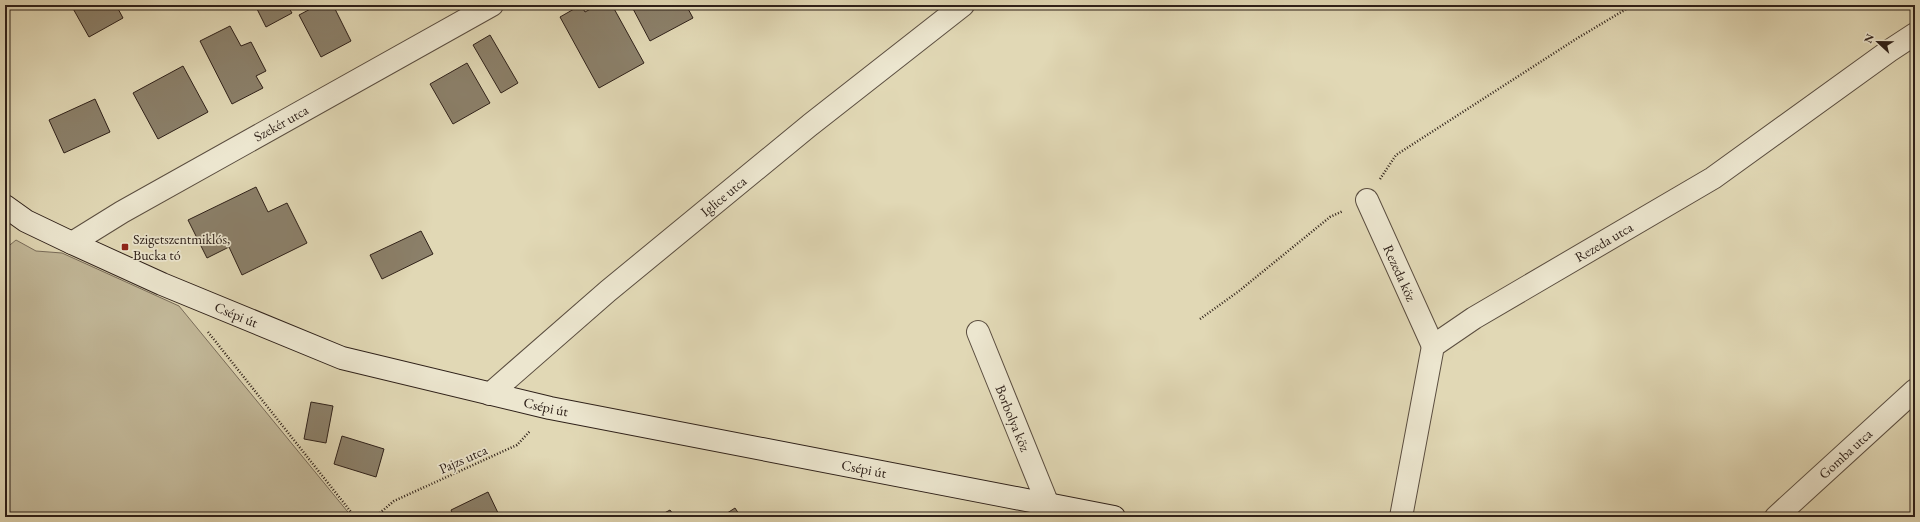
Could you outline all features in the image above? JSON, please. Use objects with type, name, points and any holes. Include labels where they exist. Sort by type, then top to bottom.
[{"type":"street","name":"Szekér utca","points":[[72,243],[122,212],[492,5]]},
{"type":"street","name":"Iglice utca","points":[[490,394],[614,286],[810,125],[963,5]]},
{"type":"street","name":"Rezeda utca","points":[[1433,346],[1474,318],[1713,178],[1888,51],[1915,34]]},
{"type":"street","name":"Rezeda köz","points":[[1367,200],[1433,346]]},
{"type":"street","name":"Csépi út","points":[[5,206],[26,221],[162,284],[342,358],[550,408],[1051,510],[1114,517]]},
{"type":"street","name":"Borbolya köz","points":[[978,332],[1051,510]]},
{"type":"street","points":[[1401,517],[1433,346]]},
{"type":"street","name":"Gomba utca","points":[[1776,517],[1915,390]]},
{"type":"path","points":[[1200,319],[1240,291],[1330,217],[1367,200],[1396,155],[1576,39],[1633,5]]},
{"type":"path","points":[[204,327],[355,517]]},
{"type":"path","name":"Pajzs utca","points":[[375,517],[394,501],[517,445],[550,408]]},
{"type":"shaded area","points":[[16,240],[36,251],[62,253],[179,306],[352,517],[5,517],[5,249]]},
{"type":"building","points":[[71,5],[116,5],[123,18],[89,37]]},
{"type":"building","points":[[255,5],[287,5],[292,13],[266,27]]},
{"type":"building","points":[[318,5],[333,5],[351,41],[321,57],[299,15]]},
{"type":"building","points":[[581,5],[585,12],[598,5],[612,5],[644,63],[599,88],[560,17]]},
{"type":"building","points":[[631,5],[686,5],[693,18],[650,41]]},
{"type":"building","points":[[230,26],[241,46],[251,42],[266,71],[256,76],[263,88],[232,104],[200,41]]},
{"type":"building","points":[[490,35],[518,83],[501,93],[473,45]]},
{"type":"building","points":[[467,63],[490,103],[453,124],[430,84]]},
{"type":"building","points":[[183,66],[208,112],[158,139],[133,93]]},
{"type":"building","points":[[95,99],[110,132],[64,153],[49,120]]},
{"type":"building","points":[[256,187],[268,212],[287,203],[307,243],[242,275],[229,247],[207,258],[188,220]]},
{"type":"building","points":[[421,231],[433,254],[382,279],[370,255]]},
{"type":"building","points":[[311,402],[333,406],[326,443],[304,439]]},
{"type":"building","points":[[342,436],[384,449],[376,477],[334,464]]},
{"type":"building","points":[[488,492],[500,517],[454,517],[451,510]]},
{"type":"building","points":[[735,508],[741,517],[721,517]]},
{"type":"building","points":[[670,510],[675,517],[657,517]]},
{"type":"place","name":"Szigetszentmiklós, Bucka tó","points":[[125,247]]}]
